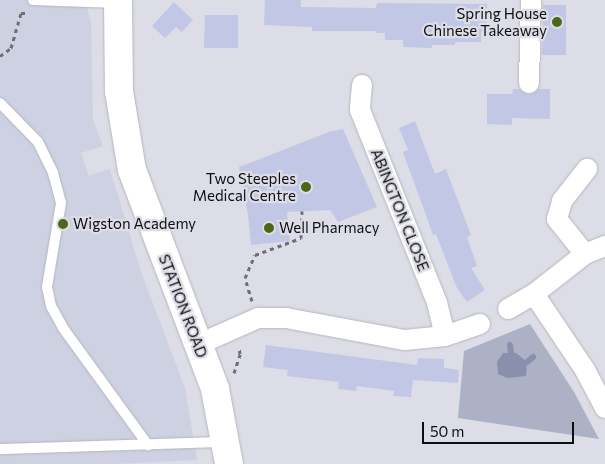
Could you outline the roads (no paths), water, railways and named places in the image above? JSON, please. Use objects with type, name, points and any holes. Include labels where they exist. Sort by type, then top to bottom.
[{"type":"main road","name":"STATION ROAD","points":[[118,2],[119,91],[132,170],[215,389],[228,453]]},
{"type":"street","points":[[530,83],[531,0]]},
{"type":"street","name":"ABINGTON CLOSE","points":[[362,85],[360,110],[437,303],[445,336]]},
{"type":"street","points":[[585,254],[557,219],[562,201],[587,169]]},
{"type":"street","points":[[508,308],[534,294],[585,254],[605,246]]},
{"type":"street","points":[[534,294],[585,370],[605,408]]},
{"type":"street","points":[[197,345],[258,318],[286,318],[405,340],[445,336],[480,324]]},
{"type":"lane","points":[[34,0],[118,2]]},
{"type":"lane","points":[[0,103],[38,142],[53,173],[60,203],[47,287],[51,306],[64,328],[148,444]]},
{"type":"lane","points":[[0,450],[148,444],[228,453]]},
{"type":"waterway","points":[[510,345],[511,353]]},
{"type":"waterway","points":[[527,362],[533,357]]},
{"type":"place","name":"Spring House Chinese Takeaway","points":[[557,22]]},
{"type":"place","name":"Two Steeples Medical Centre","points":[[306,187]]},
{"type":"place","name":"Wigston Academy","points":[[63,224]]},
{"type":"place","name":"Well Pharmacy","points":[[269,228]]}]
